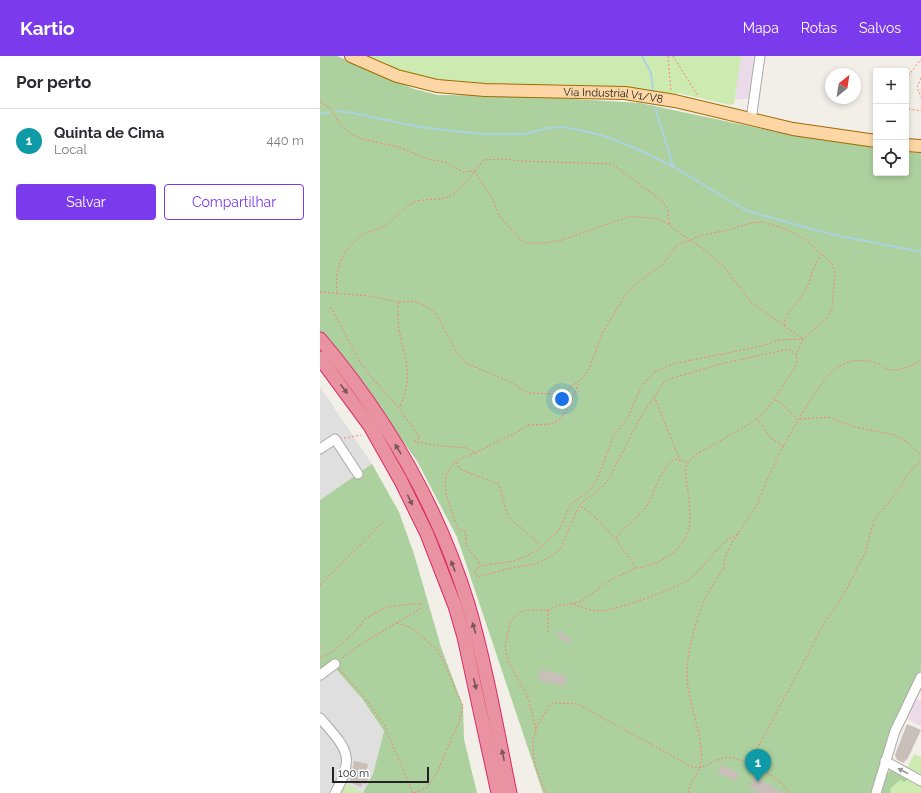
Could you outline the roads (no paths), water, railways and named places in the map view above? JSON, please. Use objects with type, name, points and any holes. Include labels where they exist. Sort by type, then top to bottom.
[{"type":"highway","points":[[320,339],[349,375],[370,405],[414,475],[430,506],[467,602],[475,631],[510,793]]},
{"type":"highway","points":[[320,358],[370,426],[401,481],[427,534],[455,606],[464,636],[498,793]]},
{"type":"main road","name":"Via Industrial V1/V8","points":[[351,56],[404,78],[448,88],[602,92],[675,101],[751,120],[821,134],[873,141]]},
{"type":"main road","points":[[909,144],[921,146]]},
{"type":"street","points":[[751,120],[760,56]]},
{"type":"street","points":[[320,448],[335,439],[358,474]]},
{"type":"street","points":[[320,675],[335,664]]},
{"type":"street","points":[[876,793],[900,718],[921,677]]},
{"type":"street","points":[[322,724],[341,743],[348,761],[343,780],[335,793]]},
{"type":"street","points":[[885,761],[921,781]]},
{"type":"waterway","points":[[642,56],[651,73],[653,90]]},
{"type":"waterway","points":[[655,107],[673,166]]},
{"type":"waterway","points":[[337,111],[420,127],[481,134],[525,134],[548,128],[562,127],[580,130],[604,136],[637,149],[674,167],[747,211],[830,234],[921,252]]},
{"type":"waterway","points":[[320,114],[330,112]]},
{"type":"place","name":"Quinta de Cima","points":[[758,782]]}]
